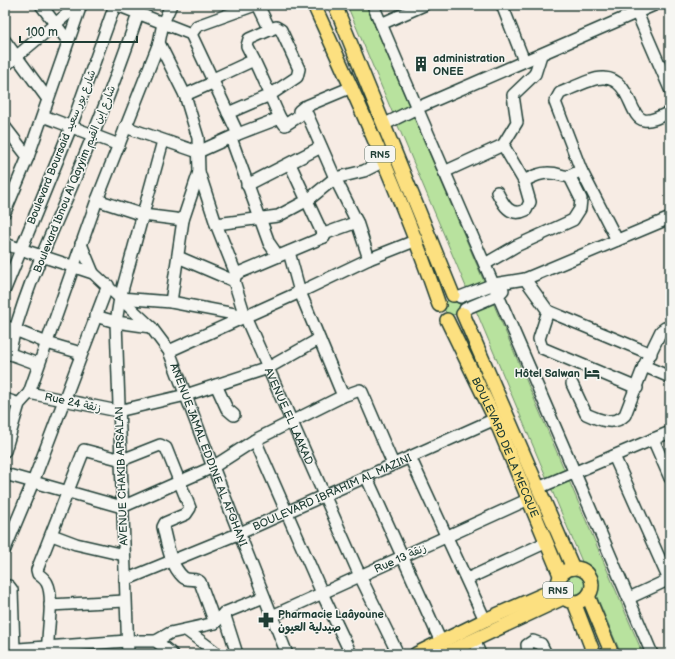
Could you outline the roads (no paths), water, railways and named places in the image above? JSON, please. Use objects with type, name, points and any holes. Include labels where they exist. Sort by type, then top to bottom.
[{"type":"main road","name":"RN5","points":[[314,5],[352,87],[416,240],[439,305],[441,316],[447,320]]},
{"type":"main road","name":"BOULEVARD DE LA MECQUE","points":[[336,5],[384,124],[573,568]]},
{"type":"main road","points":[[439,305],[442,298],[460,304],[458,319],[447,320]]},
{"type":"main road","name":"BOULEVARD DE LA MECQUE","points":[[447,320],[494,419],[547,542],[564,591],[594,654]]},
{"type":"main road","name":"RN5","points":[[573,568],[584,571],[591,580],[592,585],[588,596],[579,602],[564,591],[564,571],[573,568]]},
{"type":"main road","points":[[442,648],[485,620],[564,591]]},
{"type":"main road","points":[[416,654],[474,640],[564,591]]},
{"type":"main road","name":"RN5","points":[[588,596],[612,654]]},
{"type":"street","points":[[41,5],[68,41]]},
{"type":"street","points":[[5,66],[78,5]]},
{"type":"street","points":[[6,206],[28,158],[43,116],[47,98],[81,5]]},
{"type":"street","points":[[116,5],[140,9],[163,23],[191,34],[228,113],[247,185],[269,242],[278,256]]},
{"type":"street","name":"Boulevard Boursaid شارع بور سعيد","points":[[5,289],[20,249],[71,127],[116,5]]},
{"type":"street","points":[[5,451],[19,404],[29,393],[97,200],[159,43],[163,23],[171,5]]},
{"type":"street","points":[[191,34],[197,26],[256,5],[270,30]]},
{"type":"street","points":[[373,5],[444,172],[576,473],[652,654]]},
{"type":"street","points":[[381,24],[424,5]]},
{"type":"street","points":[[502,5],[524,61]]},
{"type":"street","points":[[384,124],[417,108],[541,55],[635,9],[654,5]]},
{"type":"street","name":"Boulevard Ibnou Al Qayyim شارع إبن القيم","points":[[7,353],[10,329],[94,135],[140,9]]},
{"type":"street","points":[[635,9],[670,89]]},
{"type":"street","points":[[228,113],[270,95],[296,79],[299,73],[281,30],[276,27],[249,39],[247,46],[254,60],[270,95],[280,118],[284,125],[299,116],[299,111],[304,107],[352,87]]},
{"type":"street","points":[[5,41],[47,98]]},
{"type":"street","points":[[159,43],[185,95],[196,129],[199,172],[183,220],[171,302]]},
{"type":"street","points":[[444,172],[503,145],[517,122],[513,95],[535,74],[541,55]]},
{"type":"street","points":[[185,95],[210,84],[213,79],[254,60]]},
{"type":"street","points":[[617,240],[581,170],[555,102],[560,93],[598,79],[605,78],[615,82],[625,90],[638,117],[642,120],[648,121],[670,112]]},
{"type":"street","points":[[304,107],[335,178],[357,222],[370,259]]},
{"type":"street","points":[[43,116],[119,145]]},
{"type":"street","points":[[125,127],[198,152],[280,118]]},
{"type":"street","points":[[5,127],[28,158]]},
{"type":"street","name":"AVENUE CHAKIB ARSALAN","points":[[128,654],[122,507],[122,460],[118,411],[116,322],[120,298],[163,141]]},
{"type":"street","points":[[497,192],[503,205],[508,211],[520,213],[526,210],[530,202],[524,181],[503,145]]},
{"type":"street","points":[[247,185],[321,147]]},
{"type":"street","points":[[216,224],[278,216],[308,200],[335,178],[364,171],[384,162]]},
{"type":"street","points":[[290,164],[324,237]]},
{"type":"street","points":[[524,181],[540,174],[550,173],[564,178],[570,177],[581,170]]},
{"type":"street","name":"AVENUE EL LAAKAD","points":[[199,172],[235,277],[245,316],[360,576],[398,654]]},
{"type":"street","points":[[485,264],[516,246],[573,220],[580,209],[581,199],[570,177]]},
{"type":"street","points":[[97,200],[143,215],[183,220]]},
{"type":"street","points":[[460,304],[494,284],[525,279],[670,218]]},
{"type":"street","points":[[178,257],[235,277],[278,256],[324,237],[324,234],[357,222]]},
{"type":"street","points":[[169,351],[370,259],[416,240]]},
{"type":"street","points":[[5,244],[96,275]]},
{"type":"street","points":[[81,244],[96,275]]},
{"type":"street","points":[[289,252],[300,292],[343,396]]},
{"type":"street","name":"ANENUE JAMAL EDDINE AL AFGHANI","points":[[96,275],[151,327],[169,351],[287,654]]},
{"type":"street","points":[[525,279],[548,311],[651,354]]},
{"type":"street","points":[[460,304],[498,294],[511,282]]},
{"type":"street","points":[[5,549],[33,482],[108,285]]},
{"type":"street","points":[[120,298],[171,302],[245,316]]},
{"type":"street","points":[[548,311],[539,339],[542,348],[637,388]]},
{"type":"street","points":[[95,316],[116,322],[151,327]]},
{"type":"street","points":[[572,384],[586,414],[606,421],[617,421],[625,414],[637,388],[644,366],[661,331],[665,328],[670,328]]},
{"type":"street","points":[[10,329],[47,343],[81,353]]},
{"type":"street","name":"Rue 24 زنقة","points":[[29,393],[118,411],[186,395],[268,368],[320,339]]},
{"type":"street","points":[[7,353],[38,364]]},
{"type":"street","points":[[644,366],[670,377]]},
{"type":"street","points":[[216,385],[227,409],[234,415]]},
{"type":"street","points":[[5,474],[122,507],[213,467],[255,440],[357,390],[362,392],[393,464]]},
{"type":"street","points":[[5,399],[19,404]]},
{"type":"street","name":"BOULEVARD IBRAHIM AL MAZINI","points":[[125,580],[240,533],[286,511],[494,419]]},
{"type":"street","points":[[538,488],[670,432]]},
{"type":"street","points":[[653,439],[670,478]]},
{"type":"street","points":[[255,440],[322,593],[351,654]]},
{"type":"street","points":[[48,651],[50,605],[48,584],[45,579],[38,574],[37,570],[52,536],[84,450],[122,460],[163,445],[190,508],[186,514],[164,523],[163,527],[172,560],[183,577],[186,579],[195,579],[200,582],[215,623]]},
{"type":"street","points":[[410,456],[485,620]]},
{"type":"street","points":[[614,456],[670,580],[629,598]]},
{"type":"street","points":[[366,476],[442,648]]},
{"type":"street","name":"Rue 13 زنقة","points":[[272,616],[529,499]]},
{"type":"street","points":[[52,536],[76,544],[124,554]]},
{"type":"street","points":[[467,579],[547,542]]},
{"type":"street","points":[[5,586],[9,586],[12,590],[10,650],[48,651],[127,641],[156,641],[170,633],[215,623],[224,613],[264,597]]},
{"type":"street","points":[[50,605],[125,601]]},
{"type":"street","points":[[224,613],[237,654]]},
{"type":"street","points":[[186,630],[218,654]]},
{"type":"street","points":[[474,640],[480,654]]},
{"type":"street","points":[[528,654],[527,645],[533,640],[541,644],[546,654]]},
{"type":"street","points":[[156,641],[172,654]]},
{"type":"place","name":"administration ONEE","points":[[421,64]]},
{"type":"place","name":"Hôtel Salwan","points":[[592,373]]},
{"type":"place","name":"Pharmacie Laâyoune صيدلية العيون","points":[[266,620]]}]
